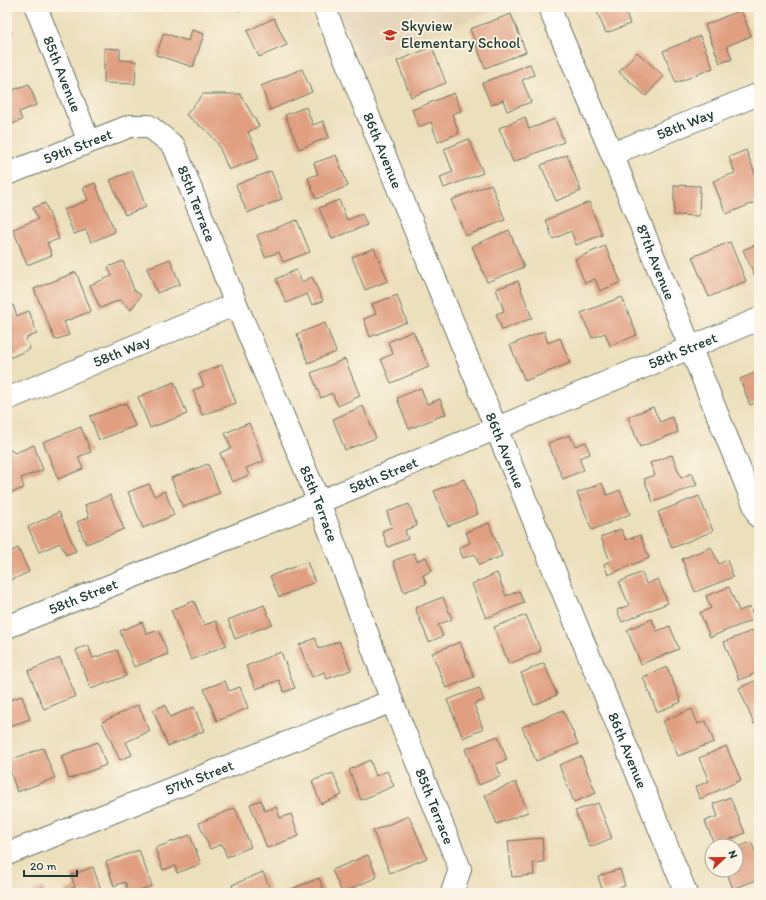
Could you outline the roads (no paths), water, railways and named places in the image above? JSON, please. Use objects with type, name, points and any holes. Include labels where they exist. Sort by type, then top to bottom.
[{"type":"street","name":"85th Avenue","points":[[36,7],[89,142]]},
{"type":"street","name":"86th Avenue","points":[[324,7],[686,893]]},
{"type":"street","name":"87th Avenue","points":[[552,7],[553,17],[612,154],[759,517]]},
{"type":"street","name":"58th Way","points":[[612,154],[759,94]]},
{"type":"street","name":"59th Street","points":[[7,174],[130,126],[149,126]]},
{"type":"street","name":"85th Terrace","points":[[149,126],[174,146],[236,304],[319,502],[392,701],[460,868],[452,893]]},
{"type":"street","name":"58th Way","points":[[7,399],[236,304]]},
{"type":"street","name":"58th Street","points":[[7,627],[319,502],[759,319]]},
{"type":"street","name":"57th Street","points":[[7,854],[392,701]]},
{"type":"place","name":"Skyview Elementary School","points":[[390,35]]}]
